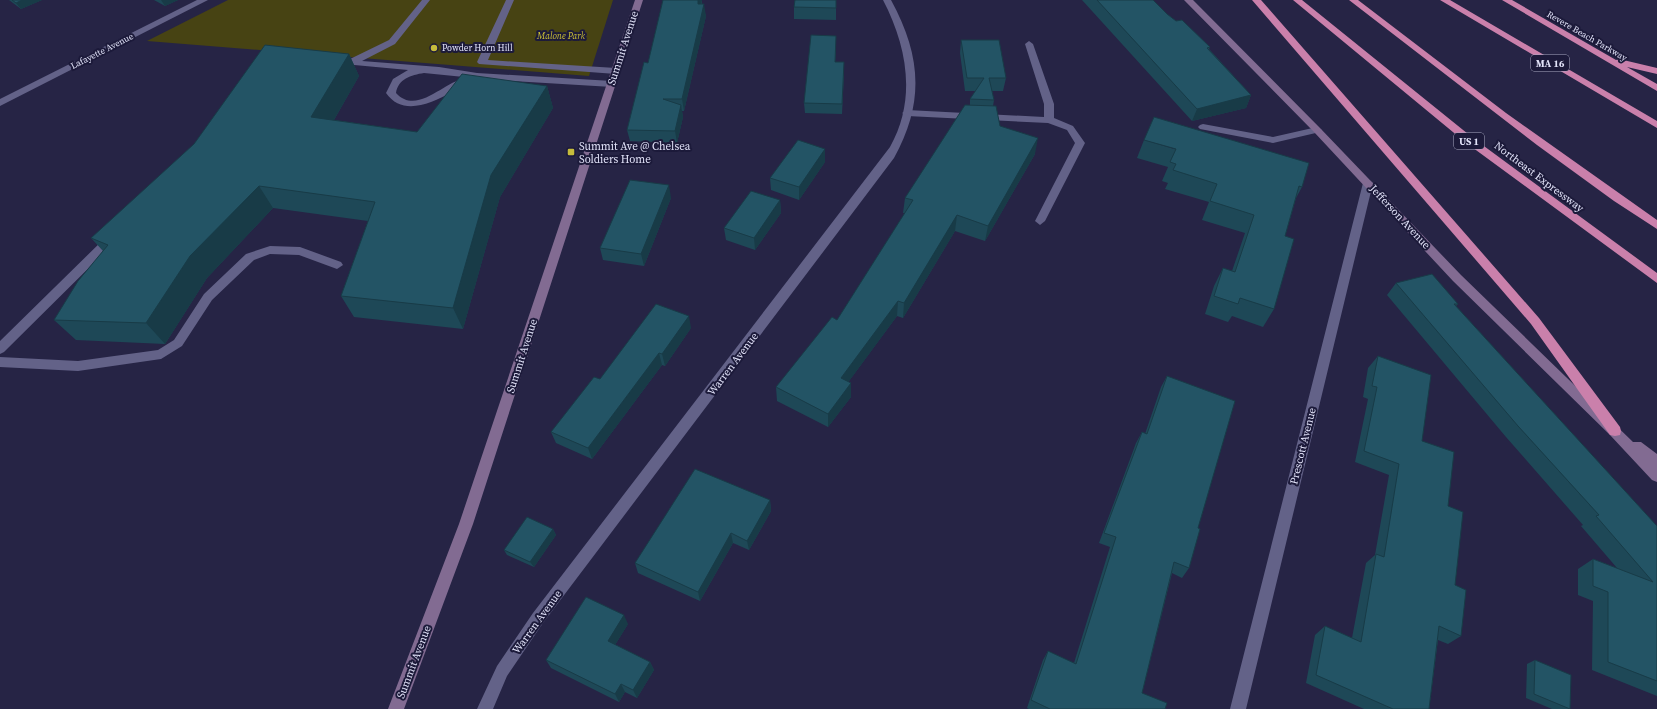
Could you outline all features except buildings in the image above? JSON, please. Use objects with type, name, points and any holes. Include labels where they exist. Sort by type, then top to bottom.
[{"type":"highway","points":[[1256,0],[1535,321],[1615,431]]},
{"type":"highway","name":"Northeast Expressway","points":[[1296,0],[1469,140],[1652,276]]},
{"type":"highway","points":[[1353,0],[1522,130],[1657,225]]},
{"type":"highway","name":"MA 16","points":[[1444,0],[1657,125]]},
{"type":"highway","name":"Revere Beach Parkway","points":[[1506,0],[1657,88]]},
{"type":"highway","points":[[1597,54],[1657,71]]},
{"type":"street","name":"Lafayette Avenue","points":[[0,103],[204,0]]},
{"type":"street","points":[[350,62],[392,42],[426,0]]},
{"type":"street","points":[[510,0],[482,62],[616,70]]},
{"type":"street","name":"Summit Avenue","points":[[396,709],[466,524],[639,0]]},
{"type":"street","name":"Warren Avenue","points":[[485,709],[502,671],[538,618],[889,158],[904,129],[910,100],[911,69],[906,39],[887,0]]},
{"type":"street","name":"Jefferson Avenue","points":[[1188,0],[1317,130],[1457,278],[1615,431],[1657,476]]},
{"type":"street","points":[[1029,44],[1049,104],[1049,120]]},
{"type":"street","points":[[323,59],[426,69],[476,76],[612,84]]},
{"type":"street","points":[[426,69],[417,70],[400,77],[391,87],[391,93],[394,98],[406,103],[424,102],[476,76]]},
{"type":"street","points":[[907,113],[1049,120],[1070,128],[1080,143],[1040,221]]},
{"type":"street","points":[[1203,127],[1273,140],[1317,130]]},
{"type":"street","name":"Prescott Avenue","points":[[1238,709],[1368,183]]},
{"type":"street","points":[[0,349],[119,231]]},
{"type":"street","points":[[0,362],[78,366],[161,354],[178,343],[208,297],[250,257],[270,250],[300,251],[337,265]]},
{"type":"street","name":"Jefferson Avenue","points":[[1615,431],[1657,461]]},
{"type":"green space","name":"Malone Park","points":[[228,0],[613,0],[589,76],[147,41]]},
{"type":"place","name":"Powder Horn Hill","points":[[434,48]]},
{"type":"place","name":"Summit Ave @ Chelsea Soldiers Home","points":[[571,152]]}]
